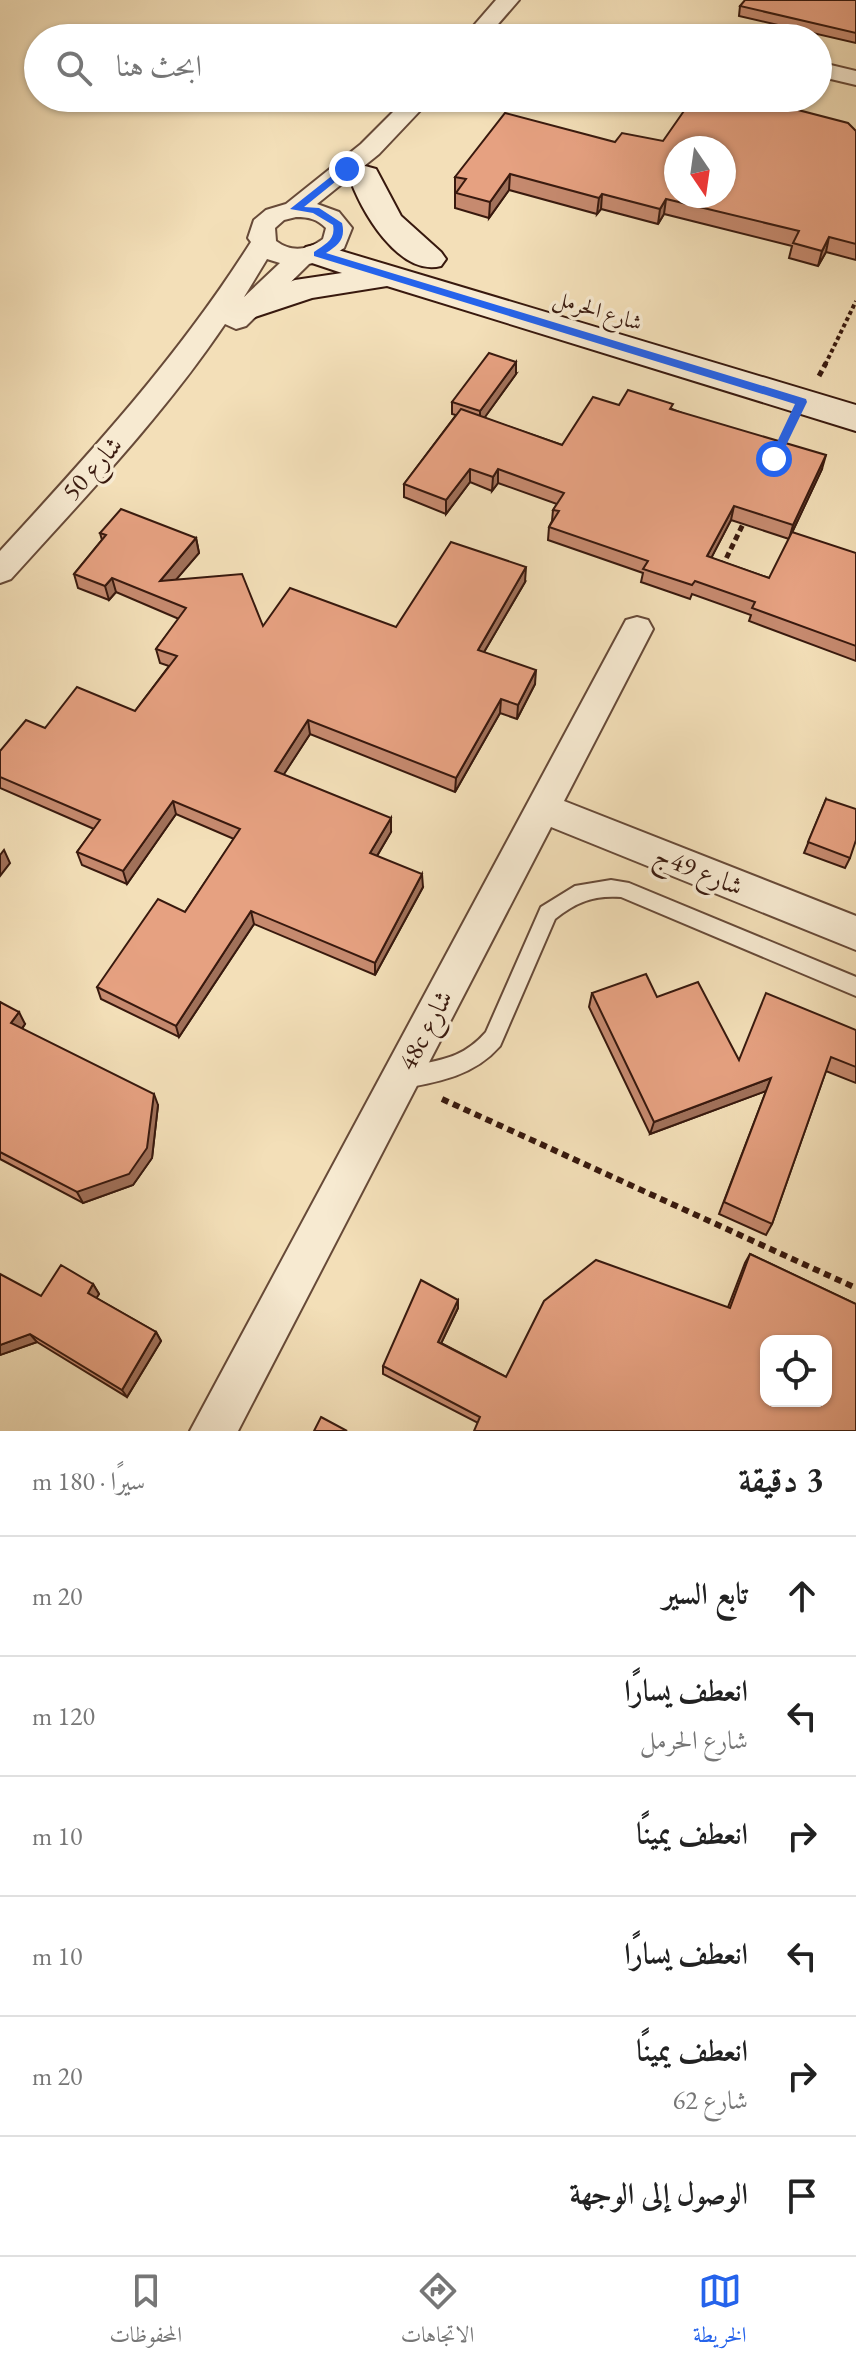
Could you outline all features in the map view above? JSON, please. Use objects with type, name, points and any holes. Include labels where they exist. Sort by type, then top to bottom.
[{"type":"street","points":[[487,24],[508,0]]},
{"type":"street","points":[[832,72],[856,78]]},
{"type":"street","points":[[295,209],[392,129],[407,112]]},
{"type":"street","name":"شارع 50","points":[[184,365],[324,242],[392,129]]},
{"type":"street","points":[[249,308],[307,288],[415,269],[369,191],[365,176]]},
{"type":"street","points":[[263,244],[283,255],[324,242],[316,210],[295,209]]},
{"type":"street","name":"شارع 50","points":[[0,571],[184,365],[235,293],[263,244],[260,232],[268,219],[295,209]]},
{"type":"street","name":"شارع الحرمل","points":[[324,242],[810,389],[856,418]]},
{"type":"street","name":"شارع الحرمل","points":[[810,389],[856,388]]},
{"type":"street","name":"48c شارع","points":[[213,1431],[637,629]]},
{"type":"street","name":"شارع 49ج","points":[[543,808],[856,933]]},
{"type":"lane","points":[[399,1079],[451,1069],[486,1049],[548,913],[563,900],[594,889],[622,889],[856,987]]},
{"type":"path","points":[[774,459],[856,301]]},
{"type":"path","points":[[719,573],[747,516]]},
{"type":"path","points":[[399,1079],[856,1288]]},
{"type":"building","points":[[745,0],[856,0],[856,33],[832,27],[832,24],[817,24],[740,6]]},
{"type":"building","points":[[683,112],[806,112],[848,123],[856,131],[856,244],[829,237],[822,251],[793,243],[799,231],[703,208],[736,208],[736,136],[666,136]]},
{"type":"building","points":[[505,113],[615,142],[622,133],[664,140],[664,202],[660,209],[602,194],[599,198],[510,174],[490,202],[456,193],[466,179],[455,177]]},
{"type":"building","points":[[489,353],[516,362],[480,411],[452,402]]},
{"type":"building","points":[[628,390],[673,404],[670,409],[826,455],[793,525],[734,506],[707,556],[769,578],[792,532],[856,553],[856,646],[752,608],[755,602],[695,581],[692,585],[643,569],[648,561],[549,527],[559,511],[553,510],[564,493],[498,469],[493,477],[470,469],[446,500],[404,484],[461,409],[562,445],[593,397],[619,405]]},
{"type":"building","points":[[121,509],[196,538],[160,581],[242,574],[263,626],[290,588],[396,627],[451,542],[526,567],[478,650],[536,670],[518,705],[501,699],[456,778],[308,720],[275,771],[391,818],[370,853],[422,874],[375,963],[251,911],[176,1026],[97,987],[158,899],[185,912],[240,829],[173,801],[123,871],[77,852],[100,820],[0,777],[0,751],[26,720],[45,728],[77,687],[135,711],[177,656],[156,649],[186,608],[112,578],[105,586],[74,574],[106,535],[100,533]]},
{"type":"building","points":[[826,799],[856,809],[856,840],[850,858],[808,842]]},
{"type":"building","points":[[646,974],[657,997],[698,982],[739,1060],[766,993],[856,1030],[856,1067],[831,1057],[772,1224],[724,1202],[771,1078],[654,1122],[592,993]]},
{"type":"building","points":[[0,1002],[19,1012],[11,1023],[154,1094],[147,1148],[129,1174],[77,1192],[0,1152]]},
{"type":"building","points":[[750,1254],[856,1304],[856,1431],[474,1431],[480,1417],[383,1366],[421,1280],[458,1300],[438,1342],[506,1377],[544,1301],[596,1260],[730,1308]]},
{"type":"building","points":[[61,1265],[93,1284],[88,1293],[156,1332],[122,1390],[30,1334],[0,1345],[0,1274],[41,1296]]},
{"type":"building","points":[[321,1417],[347,1431],[314,1431]]},
{"type":"route","points":[[347,169],[295,209],[316,210],[337,223],[339,237],[331,247],[318,254],[802,402],[774,459]]}]
